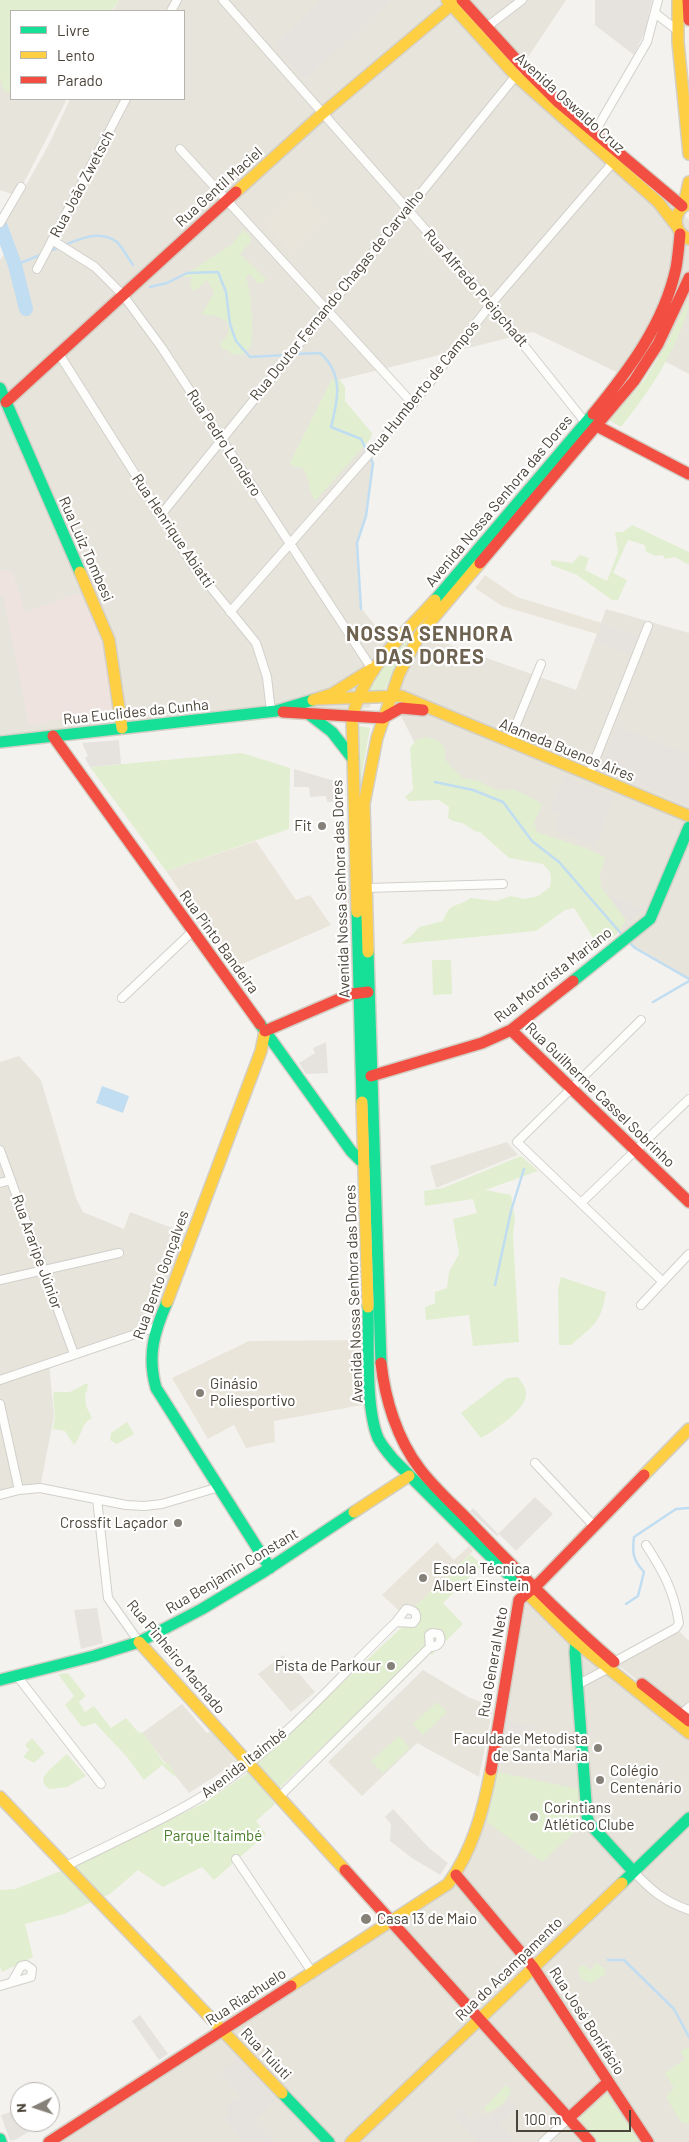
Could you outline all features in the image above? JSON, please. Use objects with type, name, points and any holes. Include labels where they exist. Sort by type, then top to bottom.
[{"type":"street","name":"Rua Alfredo Preigchadt","points":[[223,0],[492,304],[585,422]]},
{"type":"street","points":[[482,31],[522,0]]},
{"type":"street","points":[[592,137],[647,42],[658,0]]},
{"type":"street","points":[[678,0],[677,30],[689,154]]},
{"type":"street","points":[[688,0],[689,20]]},
{"type":"street","name":"Rua Gentil Maciel","points":[[6,402],[323,113],[454,1]]},
{"type":"street","name":"Avenida Oswaldo Cruz","points":[[454,1],[519,71],[558,102],[592,137],[617,158],[658,202],[681,233]]},
{"type":"street","points":[[655,13],[677,30]]},
{"type":"street","name":"Rua Doutor Fernando Chagas de Carvalho","points":[[160,516],[519,71]]},
{"type":"street","name":"Rua João Zwetsch","points":[[37,269],[125,100]]},
{"type":"street","points":[[180,150],[228,200],[413,404]]},
{"type":"street","name":"Avenida Oswaldo Cruz","points":[[617,158],[687,196]]},
{"type":"street","name":"Rua Humberto de Campos","points":[[230,612],[413,404],[492,304],[617,158]]},
{"type":"street","points":[[0,223],[21,187]]},
{"type":"street","name":"Avenida Nossa Senhora das Dores","points":[[530,1590],[420,1469],[396,1426],[385,1392],[380,1358],[369,1162],[364,993],[352,758],[352,717],[358,698],[372,669],[443,591],[630,368],[654,323],[677,267],[681,233],[676,216],[687,196]]},
{"type":"street","name":"Rua Pedro Londero","points":[[52,240],[95,267],[124,295],[162,348],[372,669]]},
{"type":"street","name":"Avenida Nossa Senhora das Dores","points":[[530,1590],[410,1476],[382,1444],[376,1430],[372,1402],[369,1351],[371,1076],[364,993],[367,888],[364,804],[369,770],[383,718],[409,652],[428,623],[597,426],[651,358],[665,334],[689,278]]},
{"type":"street","name":"Rua Henrique Abiatti","points":[[59,354],[192,564],[230,612],[250,633],[261,655],[274,712]]},
{"type":"street","name":"Rua Luiz Tombesi","points":[[0,388],[109,640],[122,728]]},
{"type":"street","points":[[597,426],[689,474]]},
{"type":"street","points":[[589,775],[648,626]]},
{"type":"street","points":[[509,742],[541,664]]},
{"type":"street","name":"Rua Euclides da Cunha","points":[[0,742],[274,712],[319,699],[349,684],[372,669]]},
{"type":"street","name":"Alameda Buenos Aires","points":[[391,697],[401,696],[689,816]]},
{"type":"street","name":"Rua Euclides da Cunha","points":[[319,699],[391,697]]},
{"type":"street","name":"Alameda Buenos Aires","points":[[383,718],[401,708],[434,711]]},
{"type":"street","name":"Rua Euclides da Cunha","points":[[274,712],[383,718]]},
{"type":"street","points":[[310,715],[332,732],[352,758]]},
{"type":"street","name":"Rua Pinto Bandeira","points":[[53,736],[350,1151],[369,1162]]},
{"type":"street","name":"Rua Motorista Mariano","points":[[371,1076],[482,1043],[511,1030],[650,919],[689,827]]},
{"type":"street","points":[[367,888],[503,884]]},
{"type":"street","points":[[122,998],[193,930]]},
{"type":"street","points":[[265,1031],[351,994],[364,993]]},
{"type":"street","points":[[641,1020],[517,1142],[663,1282]]},
{"type":"street","name":"Rua Guilherme Cassel Sobrinho","points":[[511,1030],[689,1202]]},
{"type":"street","name":"Rua Bento Gonçalves","points":[[265,1031],[261,1051],[172,1292],[156,1327],[150,1350],[152,1376],[156,1388],[270,1568]]},
{"type":"street","points":[[581,1203],[689,1099]]},
{"type":"street","name":"Rua Araripe Júnior","points":[[0,1150],[74,1354]]},
{"type":"street","points":[[0,1182],[11,1180]]},
{"type":"street","points":[[0,1280],[119,1253]]},
{"type":"street","points":[[641,1306],[689,1254]]},
{"type":"street","points":[[0,1380],[156,1327]]},
{"type":"street","points":[[0,1404],[19,1490]]},
{"type":"street","points":[[376,1430],[396,1426]]},
{"type":"street","name":"Rua General Neto","points":[[456,1875],[467,1855],[482,1807],[519,1600],[689,1429]]},
{"type":"street","points":[[535,1463],[594,1526]]},
{"type":"street","name":"Rua Benjamin Constant","points":[[0,1680],[94,1656],[139,1642],[202,1609],[270,1568],[410,1476]]},
{"type":"street","points":[[0,1495],[19,1490],[40,1488],[144,1506],[162,1504],[219,1487]]},
{"type":"street","name":"Rua Pinheiro Machado","points":[[97,1499],[108,1598],[139,1642],[278,1797]]},
{"type":"street","points":[[577,1685],[676,1628],[679,1622],[668,1580],[646,1544]]},
{"type":"street","points":[[530,1590],[576,1642],[686,1714]]},
{"type":"street","points":[[530,1590],[582,1635],[611,1665],[689,1733]]},
{"type":"street","name":"Avenida Itaimbé","points":[[66,1866],[198,1799],[248,1764],[297,1721],[396,1622]]},
{"type":"street","points":[[576,1642],[577,1685],[589,1823],[653,1893],[675,1906],[689,1910]]},
{"type":"street","points":[[430,1647],[278,1797],[590,2142]]},
{"type":"street","points":[[18,1676],[101,1784]]},
{"type":"street","points":[[0,1797],[66,1866]]},
{"type":"street","name":"Rua do Acampamento","points":[[351,2142],[689,1818]]},
{"type":"street","points":[[236,1859],[312,1972]]},
{"type":"street","name":"Rua Tuiuti","points":[[66,1866],[330,2142]]},
{"type":"street","name":"Rua Riachuelo","points":[[57,2140],[448,1884],[456,1875]]},
{"type":"street","name":"Rua José Bonifácio","points":[[456,1875],[534,1967],[648,2142]]},
{"type":"street","points":[[0,1986],[12,1982]]},
{"type":"street","points":[[543,2142],[608,2082]]},
{"type":"shaded area","points":[[119,0],[456,0],[572,120],[689,220],[689,374],[647,352],[629,378],[533,332],[338,380],[336,409],[361,439],[373,463],[366,516],[357,543],[361,608],[398,653],[369,708],[271,712],[0,742],[0,260],[11,244],[5,223],[49,144],[70,100],[185,100],[185,10],[114,10]]},
{"type":"shaded area","points":[[322,0],[390,0],[305,79],[274,45]]},
{"type":"shaded area","points":[[462,0],[566,0],[522,66]]},
{"type":"shaded area","points":[[595,0],[652,0],[645,31],[634,55],[595,25]]},
{"type":"shaded area","points":[[0,60],[10,66],[10,100],[66,101],[17,196],[0,190]]},
{"type":"shaded area","points":[[300,191],[324,217],[290,252],[264,225]]},
{"type":"shaded area","points":[[12,570],[25,612],[80,593],[104,642],[114,713],[48,721],[48,723],[29,726],[3,595],[0,594],[0,571]]},
{"type":"shaded area","points":[[485,575],[517,597],[602,623],[637,636],[630,655],[595,641],[597,634],[502,606],[475,588]]},
{"type":"shaded area","points":[[606,609],[689,633],[689,979],[635,948],[580,888],[435,782],[391,697],[420,634],[576,690]]},
{"type":"shaded area","points":[[602,623],[637,636],[630,655],[595,641]]},
{"type":"shaded area","points":[[617,726],[689,755],[687,803],[600,769]]},
{"type":"shaded area","points":[[119,740],[121,764],[90,767],[85,758],[88,756],[82,743]]},
{"type":"shaded area","points":[[294,769],[338,782],[338,801],[327,802],[326,796],[310,797],[309,787],[294,787]]},
{"type":"shaded area","points":[[564,776],[613,796],[595,847],[555,831],[560,815],[550,811]]},
{"type":"shaded area","points":[[256,841],[296,900],[310,895],[331,925],[233,968],[166,871]]},
{"type":"shaded area","points":[[349,864],[351,919],[343,912],[341,869]]},
{"type":"shaded area","points":[[608,894],[643,909],[630,922]]},
{"type":"shaded area","points":[[326,1042],[328,1073],[306,1074],[299,1063],[315,1053],[313,1048]]},
{"type":"shaded area","points":[[19,1056],[41,1080],[76,1198],[83,1212],[124,1229],[130,1212],[191,1235],[156,1327],[49,1363],[54,1416],[40,1488],[0,1495],[0,1062]]},
{"type":"shaded area","points":[[507,1142],[518,1155],[436,1188],[430,1166]]},
{"type":"shaded area","points":[[360,1340],[362,1405],[274,1421],[275,1442],[246,1448],[234,1425],[208,1439],[172,1378],[249,1341]]},
{"type":"shaded area","points":[[535,1497],[553,1514],[516,1551],[499,1534],[497,1536],[470,1511],[473,1508],[498,1534]]},
{"type":"shaded area","name":"Escola Técnica Albert Einstein","points":[[437,1542],[454,1560],[469,1546],[473,1551],[405,1616],[382,1595]]},
{"type":"shaded area","points":[[530,1591],[581,1640],[689,1727],[689,2142],[49,2142],[448,1884],[482,1807],[519,1600]]},
{"type":"shaded area","points":[[97,1608],[103,1643],[81,1649],[74,1610]]},
{"type":"shaded area","points":[[676,1628],[689,1641],[689,1721],[614,1662]]},
{"type":"shaded area","points":[[283,1655],[315,1692],[291,1712],[258,1674]]},
{"type":"shaded area","points":[[423,1670],[468,1697],[493,1707],[479,1777],[417,1743],[362,1796],[328,1762]]},
{"type":"shaded area","points":[[182,1704],[207,1733],[210,1731],[237,1762],[189,1793],[142,1733]]},
{"type":"shaded area","points":[[507,1720],[533,1726],[529,1741],[503,1736]]},
{"type":"shaded area","points":[[393,1809],[429,1848],[448,1863],[440,1875],[412,1858],[390,1841],[391,1824],[385,1817]]},
{"type":"shaded area","points":[[140,2015],[168,2054],[159,2060],[132,2021]]},
{"type":"shaded area","points":[[240,2056],[260,2079],[240,2095],[221,2072]]},
{"type":"shaded area","points":[[262,2082],[277,2099],[254,2121],[273,2142],[245,2142],[224,2119],[230,2114],[225,2107]]},
{"type":"shaded area","points":[[510,2099],[518,2108],[500,2126],[515,2142],[479,2142],[454,2115],[461,2109],[473,2123],[482,2114],[487,2120]]},
{"type":"shaded area","points":[[10,2112],[10,2132],[28,2132],[10,2141],[1,2115]]},
{"type":"green space","points":[[0,0],[119,0],[113,10],[10,10],[10,94],[3,90],[0,77]]},
{"type":"green space","points":[[243,230],[251,237],[250,243],[240,254],[266,279],[262,283],[257,283],[250,274],[246,276],[251,302],[252,337],[251,346],[242,355],[231,354],[228,350],[222,349],[220,344],[228,333],[229,328],[224,320],[215,316],[201,315],[214,293],[207,280],[195,291],[190,288],[192,277],[182,277],[232,244]]},
{"type":"green space","points":[[689,299],[680,332],[654,382],[621,427],[609,420],[643,382],[665,347]]},
{"type":"green space","points":[[332,379],[339,379],[345,387],[345,401],[372,433],[371,438],[315,501],[302,467],[294,467],[290,463]]},
{"type":"green space","points":[[632,525],[689,552],[689,564],[675,557],[665,559],[663,555],[656,556],[646,552],[645,545],[628,540],[613,573],[627,580],[618,600],[612,600],[577,575],[551,565],[551,560],[572,563],[580,555],[589,558],[585,570],[607,581],[618,552],[615,532],[623,532]]},
{"type":"green space","points":[[423,621],[384,691],[364,693],[381,666]]},
{"type":"green space","points":[[358,726],[370,728],[362,773],[361,811]]},
{"type":"green space","points":[[426,737],[439,741],[444,747],[445,759],[463,778],[478,781],[497,790],[516,790],[541,803],[541,808],[534,822],[537,832],[585,848],[605,857],[600,874],[601,887],[626,920],[610,941],[597,944],[574,908],[565,910],[536,931],[402,944],[419,927],[443,921],[452,907],[470,898],[496,901],[511,896],[524,899],[538,896],[550,887],[551,880],[550,872],[543,864],[509,858],[480,832],[462,823],[452,821],[448,818],[449,807],[439,800],[409,801],[405,797],[413,790],[410,748],[416,740]]},
{"type":"green space","points":[[242,753],[290,768],[289,829],[166,871],[90,767]]},
{"type":"green space","points":[[432,960],[451,960],[452,994],[433,995]]},
{"type":"green space","points":[[521,1156],[538,1171],[485,1190],[511,1195],[515,1218],[513,1235],[519,1342],[473,1346],[469,1315],[426,1320],[425,1307],[435,1303],[435,1292],[447,1288],[449,1272],[459,1254],[453,1219],[477,1213],[473,1199],[425,1206],[424,1191],[443,1188]]},
{"type":"green space","points":[[561,1277],[606,1292],[599,1317],[571,1345],[559,1345],[558,1289]]},
{"type":"green space","points":[[518,1377],[526,1390],[525,1401],[508,1420],[481,1438],[461,1413],[507,1378]]},
{"type":"green space","points":[[88,1384],[85,1394],[86,1406],[92,1418],[83,1427],[74,1445],[65,1431],[53,1429],[55,1417],[53,1395],[54,1392],[70,1392]]},
{"type":"green space","points":[[127,1422],[134,1434],[117,1444],[110,1440],[111,1433]]},
{"type":"green space","name":"Parque Itaimbé","points":[[470,1554],[482,1565],[443,1603],[463,1624],[432,1655],[424,1649],[270,1797],[275,1804],[256,1821],[266,1834],[214,1880],[202,1867],[163,1887],[138,1870],[110,1894],[64,1914],[25,1924],[33,1957],[2,1972],[0,1966],[0,1890],[15,1889],[84,1862],[204,1803],[245,1775],[403,1626],[412,1617],[408,1613]]},
{"type":"green space","points":[[68,1673],[86,1696],[79,1702],[85,1712],[94,1706],[111,1728],[126,1718],[139,1733],[142,1732],[165,1764],[168,1763],[176,1774],[174,1776],[162,1765],[144,1780],[127,1757],[95,1723],[82,1727],[65,1705],[74,1696],[58,1674]]},
{"type":"green space","points":[[437,1702],[447,1712],[423,1735],[413,1724]]},
{"type":"green space","points":[[399,1736],[410,1748],[383,1773],[371,1761]]},
{"type":"green space","points":[[32,1738],[45,1753],[34,1763],[23,1757],[29,1750],[25,1745]]},
{"type":"green space","points":[[67,1754],[86,1776],[67,1787],[49,1789],[44,1784],[43,1778]]},
{"type":"green space","name":"Corintians Atlético Clube","points":[[497,1772],[578,1789],[580,1827],[542,1862],[487,1822]]},
{"type":"green space","points":[[597,1963],[605,1969],[605,1974],[591,1983],[581,1979],[578,1968],[584,1965],[590,1970]]},
{"type":"green space","points":[[689,2046],[689,2124],[681,2122],[666,2097],[674,2088],[665,2073],[685,2059],[680,2052]]},
{"type":"green space","points":[[506,2085],[511,2090],[508,2097],[494,2110],[486,2112],[484,2108]]},
{"type":"green space","points":[[607,2094],[640,2142],[597,2142],[577,2120]]},
{"type":"water","points":[[102,1086],[129,1096],[123,1113],[96,1103]]},
{"type":"waterway","points":[[0,225],[15,265],[26,309]]},
{"type":"waterway","points":[[64,245],[90,236],[111,238],[117,242],[133,265]]},
{"type":"waterway","points":[[48,252],[59,247]]},
{"type":"waterway","points":[[15,265],[43,254]]},
{"type":"waterway","points":[[150,287],[167,283],[187,273],[218,272],[226,292],[230,324],[236,341],[250,357],[286,355]]},
{"type":"waterway","points":[[294,354],[320,353],[328,361],[333,370],[337,388],[336,407],[331,427],[361,439],[373,463],[366,516],[357,543],[361,609]]},
{"type":"waterway","points":[[435,782],[473,790],[503,802],[532,841],[559,862],[624,937]]},
{"type":"waterway","points":[[628,941],[635,948],[689,979]]},
{"type":"waterway","points":[[653,1002],[689,981]]},
{"type":"waterway","points":[[495,1285],[511,1211],[524,1169]]},
{"type":"waterway","points":[[626,1604],[638,1596],[644,1572],[634,1556],[634,1537],[676,1509],[689,1508]]},
{"type":"waterway","points":[[608,1960],[624,1960],[674,2009],[689,2037]]},
{"type":"traffic: fast","points":[[0,388],[80,572]]},
{"type":"traffic: fast","points":[[435,600],[593,414]]},
{"type":"traffic: fast","points":[[0,742],[276,711],[313,700]]},
{"type":"traffic: fast","points":[[310,715],[332,732],[353,759]]},
{"type":"traffic: fast","points":[[573,981],[650,919],[689,827]]},
{"type":"traffic: fast","points":[[357,912],[362,1102]]},
{"type":"traffic: fast","points":[[368,952],[381,1363]]},
{"type":"traffic: fast","points":[[260,1024],[351,1151],[360,1160],[372,1162]]},
{"type":"traffic: fast","points":[[167,1302],[153,1344],[152,1365],[156,1388],[270,1568]]},
{"type":"traffic: fast","points":[[368,1307],[369,1392],[378,1438],[394,1460],[519,1585]]},
{"type":"traffic: fast","points":[[0,1680],[94,1656],[139,1642],[202,1609],[265,1571],[354,1512]]},
{"type":"traffic: fast","points":[[576,1642],[575,1652],[587,1816],[589,1823],[633,1871]]},
{"type":"traffic: fast","points":[[622,1883],[689,1818]]},
{"type":"traffic: fast","points":[[282,2093],[329,2142]]},
{"type":"traffic: slow","points":[[447,0],[516,76],[658,202],[675,224]]},
{"type":"traffic: slow","points":[[236,192],[323,113],[457,0]]},
{"type":"traffic: slow","points":[[678,0],[678,42],[689,154]]},
{"type":"traffic: slow","points":[[684,204],[689,182]]},
{"type":"traffic: slow","points":[[689,203],[679,211],[676,221],[679,231],[689,239]]},
{"type":"traffic: slow","points":[[368,952],[364,804],[377,738],[399,674],[420,634],[480,563]]},
{"type":"traffic: slow","points":[[80,572],[109,640],[122,728]]},
{"type":"traffic: slow","points":[[357,912],[352,717],[358,699],[375,667],[397,640],[435,600]]},
{"type":"traffic: slow","points":[[313,700],[332,694],[372,669]]},
{"type":"traffic: slow","points":[[319,699],[401,696],[689,816]]},
{"type":"traffic: slow","points":[[167,1302],[261,1051],[265,1031]]},
{"type":"traffic: slow","points":[[362,1102],[368,1307]]},
{"type":"traffic: slow","points":[[644,1475],[689,1429]]},
{"type":"traffic: slow","points":[[354,1512],[409,1476]]},
{"type":"traffic: slow","points":[[519,1585],[576,1642],[689,1733]]},
{"type":"traffic: slow","points":[[139,1642],[345,1870]]},
{"type":"traffic: slow","points":[[291,1986],[448,1884],[464,1858],[476,1830],[491,1770]]},
{"type":"traffic: slow","points":[[0,1797],[282,2093]]},
{"type":"traffic: slow","points":[[351,2142],[622,1883]]},
{"type":"traffic: jam","points":[[462,0],[522,66],[558,102],[682,206]]},
{"type":"traffic: jam","points":[[688,0],[689,20]]},
{"type":"traffic: jam","points":[[6,402],[236,192]]},
{"type":"traffic: jam","points":[[593,414],[631,364],[654,327],[663,308],[676,268],[680,234]]},
{"type":"traffic: jam","points":[[480,563],[634,381],[658,344],[689,278]]},
{"type":"traffic: jam","points":[[597,426],[689,474]]},
{"type":"traffic: jam","points":[[283,712],[383,718],[401,708],[423,710]]},
{"type":"traffic: jam","points":[[53,736],[260,1024]]},
{"type":"traffic: jam","points":[[371,1076],[482,1043],[511,1030],[573,981]]},
{"type":"traffic: jam","points":[[265,1031],[351,994],[368,992]]},
{"type":"traffic: jam","points":[[511,1030],[689,1202]]},
{"type":"traffic: jam","points":[[381,1363],[393,1418],[405,1445],[420,1469],[541,1595],[614,1662]]},
{"type":"traffic: jam","points":[[491,1770],[519,1600],[539,1583],[644,1475]]},
{"type":"traffic: jam","points":[[642,1684],[689,1721]]},
{"type":"traffic: jam","points":[[345,1870],[590,2142]]},
{"type":"traffic: jam","points":[[456,1875],[533,1967],[648,2142]]},
{"type":"traffic: jam","points":[[49,2142],[291,1986]]},
{"type":"traffic: jam","points":[[569,2118],[608,2082]]},
{"type":"place","name":"Fit","points":[[322,826]]},
{"type":"place","name":"Ginásio Poliesportivo","points":[[200,1393]]},
{"type":"place","name":"Crossfit Laçador","points":[[178,1523]]},
{"type":"place","name":"Escola Técnica Albert Einstein","points":[[423,1578]]},
{"type":"place","name":"Pista de Parkour","points":[[391,1666]]},
{"type":"place","name":"Faculdade Metodista de Santa Maria","points":[[598,1748]]},
{"type":"place","name":"Colégio Centenário","points":[[600,1780]]},
{"type":"place","name":"Corintians Atlético Clube","points":[[534,1817]]},
{"type":"place","name":"Casa 13 de Maio","points":[[366,1919]]},
{"type":"district","name":"NOSSA SENHORA DAS DORES","points":[[430,646]]}]
